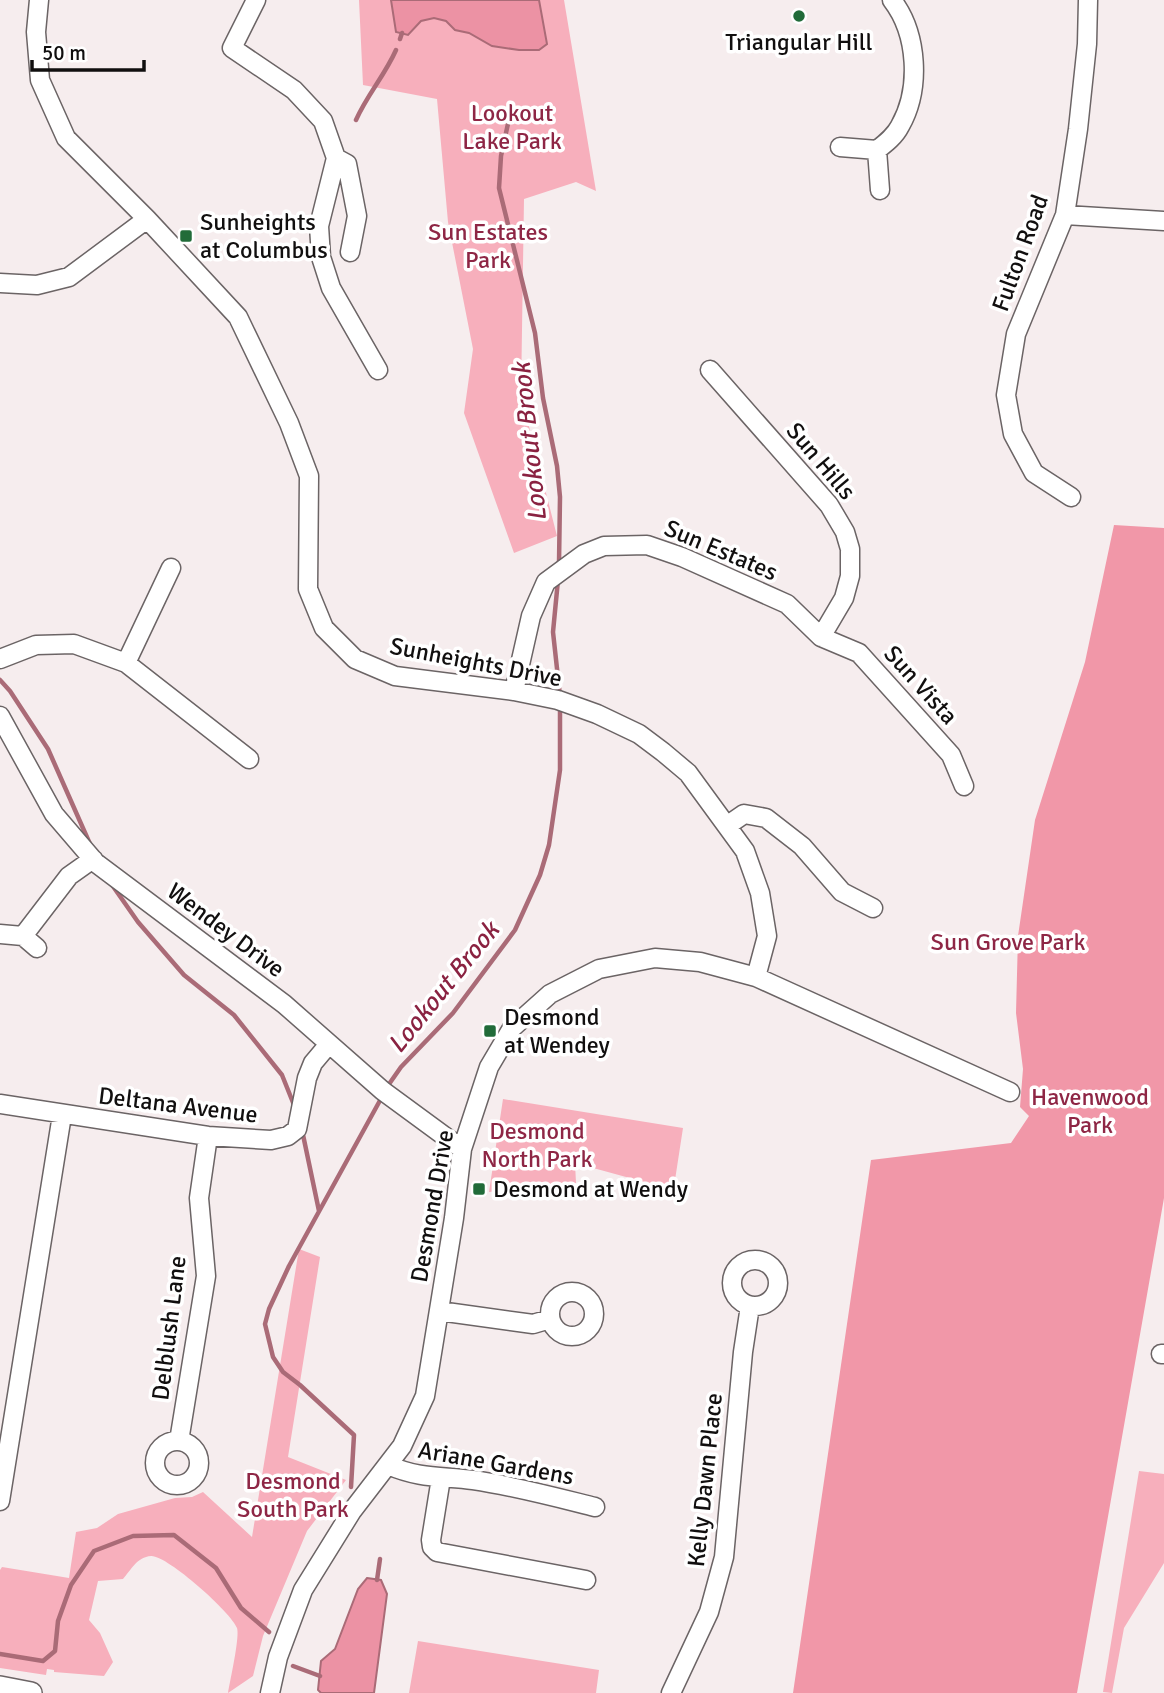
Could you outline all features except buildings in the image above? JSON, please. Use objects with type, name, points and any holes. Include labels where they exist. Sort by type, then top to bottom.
[{"type":"main road","points":[[0,1687],[31,1693]]},
{"type":"street","name":"Sunheights Drive","points":[[39,0],[36,32],[40,80],[66,138],[147,219],[237,317],[289,423],[309,476],[308,589],[324,628],[355,659],[395,676],[514,691],[584,709],[639,734],[688,773],[745,851],[760,893],[767,936],[756,977]]},
{"type":"street","points":[[256,0],[232,48],[294,90],[323,121],[336,158],[319,226],[321,257],[331,288],[378,370]]},
{"type":"street","points":[[880,190],[877,150],[899,128],[913,92],[910,39],[904,16],[892,0]]},
{"type":"street","name":"Fulton Road","points":[[1072,496],[1034,473],[1013,434],[1006,395],[1016,334],[1065,215],[1078,129],[1087,44],[1088,0]]},
{"type":"street","points":[[840,147],[877,150]]},
{"type":"street","points":[[336,158],[347,164],[357,216],[350,252]]},
{"type":"street","points":[[1065,215],[1164,221]]},
{"type":"street","points":[[0,283],[37,285],[69,277],[147,219]]},
{"type":"street","name":"Sun Hills","points":[[710,370],[829,505],[845,532],[850,549],[850,576],[844,598],[821,637]]},
{"type":"street","name":"Sun Estates","points":[[514,691],[531,616],[546,582],[584,554],[604,546],[647,545],[682,557],[787,604],[821,637]]},
{"type":"street","points":[[126,663],[172,568]]},
{"type":"street","name":"Sun Vista","points":[[821,637],[859,653],[951,755],[964,786]]},
{"type":"street","points":[[0,659],[36,645],[74,645],[126,663],[249,759]]},
{"type":"street","name":"Wendey Drive","points":[[0,716],[54,814],[93,859],[284,1004],[400,1105],[462,1149]]},
{"type":"street","points":[[728,825],[744,814],[766,818],[802,846],[842,892],[873,908]]},
{"type":"street","points":[[0,934],[30,942],[69,876],[93,859]]},
{"type":"street","name":"Desmond Drive","points":[[270,1693],[278,1657],[303,1590],[352,1511],[402,1446],[425,1396],[462,1149],[489,1067],[512,1028],[550,994],[599,969],[656,958],[700,962],[756,977],[1010,1092]]},
{"type":"street","name":"Deltana Avenue","points":[[0,1104],[208,1136],[271,1140],[288,1136],[296,1129],[313,1063],[330,1044]]},
{"type":"street","points":[[0,1501],[62,1115]]},
{"type":"street","name":"Delblush Lane","points":[[179,1441],[206,1276],[199,1198],[208,1136]]},
{"type":"street","name":"Kelly Dawn Place","points":[[671,1693],[709,1612],[724,1557],[743,1352],[750,1306]]},
{"type":"street","points":[[439,1311],[533,1324],[550,1319]]},
{"type":"street","name":"Ariane Gardens","points":[[388,1465],[408,1474],[518,1488],[595,1507]]},
{"type":"street","points":[[441,1478],[430,1540],[437,1552],[586,1580]]},
{"type":"green space","name":"Lookout Lake Park","points":[[359,0],[564,0],[596,191],[576,182],[524,199],[521,395],[557,536],[514,553],[464,413],[473,349],[448,222],[437,99],[363,85]]},
{"type":"green space","name":"Havenwood Park","points":[[1114,525],[1164,528],[1164,1198],[1077,1693],[793,1693],[871,1160],[1011,1143],[1029,1116],[1020,1107],[1023,1069],[1016,1013],[1018,936],[1035,820],[1085,662]]},
{"type":"green space","name":"Desmond North Park","points":[[503,1099],[683,1128],[673,1193],[575,1163],[576,1183],[489,1192]]},
{"type":"green space","name":"Desmond South Park","points":[[299,1249],[320,1257],[288,1457],[346,1480],[307,1531],[263,1636],[253,1676],[228,1693],[237,1628],[224,1610],[184,1574],[151,1556],[138,1561],[123,1579],[98,1581],[89,1620],[100,1633],[113,1662],[104,1676],[54,1672],[47,1669],[46,1675],[0,1668],[2,1567],[69,1578],[76,1532],[97,1528],[118,1514],[203,1492],[252,1537]]},
{"type":"green space","points":[[1139,1471],[1164,1474],[1164,1563],[1124,1628],[1112,1693],[1103,1692]]},
{"type":"green space","points":[[418,1641],[599,1670],[596,1693],[409,1693]]},
{"type":"shaded area","points":[[391,0],[539,0],[547,44],[539,50],[492,46],[469,33],[455,30],[446,21],[434,18],[421,21],[408,35],[396,32]]},
{"type":"shaded area","points":[[367,1578],[381,1580],[387,1594],[374,1693],[321,1693],[318,1690],[321,1661],[335,1649],[358,1589]]},
{"type":"waterway","points":[[400,39],[402,33]]},
{"type":"waterway","points":[[356,120],[396,50]]},
{"type":"waterway","name":"Lookout Brook","points":[[509,119],[501,156],[499,188],[535,333],[543,398],[557,466],[560,497],[559,564]]},
{"type":"waterway","name":"Lookout Brook","points":[[558,580],[553,632],[560,696]]},
{"type":"waterway","points":[[0,680],[48,749],[90,844]]},
{"type":"waterway","name":"Lookout Brook","points":[[387,1087],[401,1067],[453,1013],[515,930],[540,875],[549,845],[560,770],[560,705]]},
{"type":"waterway","points":[[110,882],[138,922],[184,975],[234,1015],[282,1075],[294,1105]]},
{"type":"waterway","name":"Lookout Brook","points":[[351,1487],[354,1435],[283,1372],[273,1357],[265,1324],[289,1266],[383,1095]]},
{"type":"waterway","points":[[302,1130],[319,1211]]},
{"type":"waterway","points":[[0,1654],[43,1661],[55,1651],[58,1621],[71,1585],[94,1551],[133,1536],[174,1535],[216,1568],[241,1608],[269,1632]]},
{"type":"waterway","name":"Lookout Brook","points":[[377,1580],[380,1559]]},
{"type":"waterway","points":[[293,1666],[320,1676]]},
{"type":"place","name":"Triangular Hill","points":[[799,16]]},
{"type":"place","name":"Sunheights at Columbus","points":[[186,236]]},
{"type":"place","name":"Desmond at Wendey","points":[[490,1031]]},
{"type":"place","name":"Desmond at Wendy","points":[[479,1189]]},
{"type":"park label","name":"Sun Estates Park","points":[[488,246]]},
{"type":"park label","name":"Sun Grove Park","points":[[1008,942]]}]
